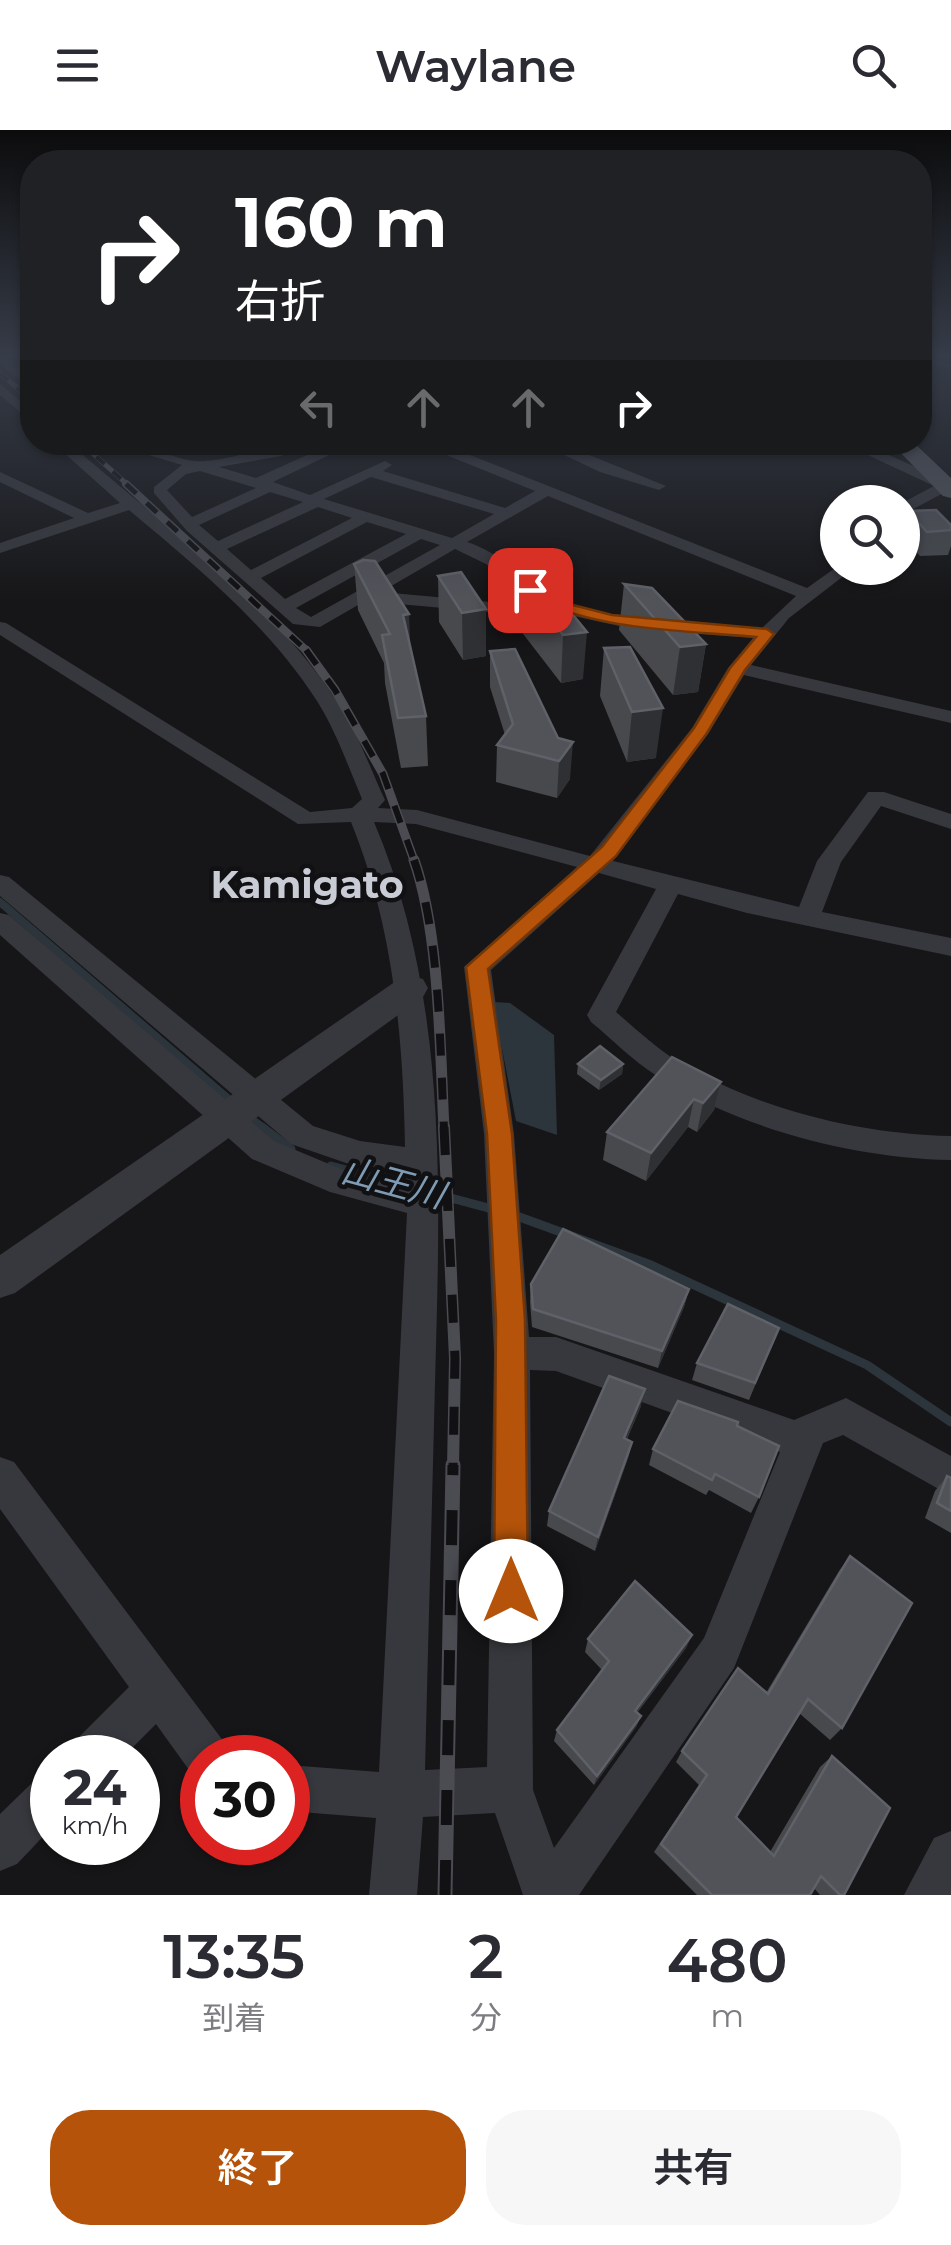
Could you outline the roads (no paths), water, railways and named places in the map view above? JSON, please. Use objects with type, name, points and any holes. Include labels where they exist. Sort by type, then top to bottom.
[{"type":"main road","points":[[914,455],[949,487]]},
{"type":"street","points":[[75,455],[249,608],[328,703],[374,800],[359,814]]},
{"type":"street","points":[[166,455],[485,555],[530,590],[579,613],[612,620],[767,634]]},
{"type":"street","points":[[265,455],[181,470],[159,490],[190,524],[299,620],[314,623],[546,490]]},
{"type":"street","points":[[190,524],[323,455]]},
{"type":"street","points":[[217,548],[405,455]]},
{"type":"street","points":[[459,455],[806,594]]},
{"type":"street","points":[[574,455],[659,486]]},
{"type":"street","points":[[876,455],[949,487]]},
{"type":"street","points":[[369,472],[507,513]]},
{"type":"street","points":[[0,476],[86,518]]},
{"type":"street","points":[[920,501],[949,487]]},
{"type":"street","points":[[0,548],[131,504]]},
{"type":"street","points":[[250,577],[366,516]]},
{"type":"street","points":[[284,606],[420,533]]},
{"type":"street","points":[[549,1895],[510,1790],[512,1353],[500,1134],[477,967],[596,863],[701,730],[738,668],[806,594],[820,585]]},
{"type":"street","points":[[362,596],[532,614],[579,613]]},
{"type":"street","points":[[0,627],[306,819],[359,814],[417,817],[807,918],[951,947]]},
{"type":"street","points":[[738,668],[951,717]]},
{"type":"street","points":[[807,918],[829,861],[876,797],[951,822]]},
{"type":"street","points":[[359,814],[384,866],[411,988],[422,1184],[401,1797],[393,1895]]},
{"type":"street","points":[[0,883],[240,1109],[264,1150],[310,1174],[358,1190],[422,1184]]},
{"type":"street","points":[[671,884],[601,1015],[668,1069],[756,1109],[914,1150],[951,1148]]},
{"type":"street","points":[[0,921],[240,1109],[342,1152],[381,1160],[422,1184]]},
{"type":"street","points":[[0,1279],[411,988]]},
{"type":"street","points":[[512,1353],[556,1354],[804,1442]]},
{"type":"street","points":[[549,1895],[718,1653],[808,1430],[846,1416],[951,1477]]},
{"type":"street","points":[[0,1476],[191,1735]]},
{"type":"street","points":[[113,1735],[158,1690]]},
{"type":"street","points":[[310,1790],[401,1797],[448,1790],[510,1790]]},
{"type":"street","points":[[0,1847],[30,1817]]},
{"type":"street","points":[[928,1895],[951,1855]]},
{"type":"waterway","name":"山王川","points":[[0,902],[232,1102]]},
{"type":"waterway","name":"山王川","points":[[246,1115],[265,1129]]},
{"type":"waterway","name":"山王川","points":[[262,1127],[291,1149]]},
{"type":"waterway","name":"山王川","points":[[331,1166],[414,1188]]},
{"type":"waterway","name":"山王川","points":[[432,1193],[496,1210]]},
{"type":"waterway","name":"山王川","points":[[514,1215],[651,1265],[867,1365],[951,1422]]},
{"type":"railway","points":[[94,455],[129,486]]},
{"type":"railway","points":[[126,484],[306,650]]},
{"type":"railway","points":[[306,650],[335,690],[383,774],[414,861]]},
{"type":"railway","points":[[414,861],[434,957],[444,1129]]},
{"type":"railway","points":[[444,1127],[455,1358],[453,1468]]},
{"type":"railway","points":[[445,1895],[453,1465]]},
{"type":"district","name":"Kamigato","points":[[307,885]]}]
